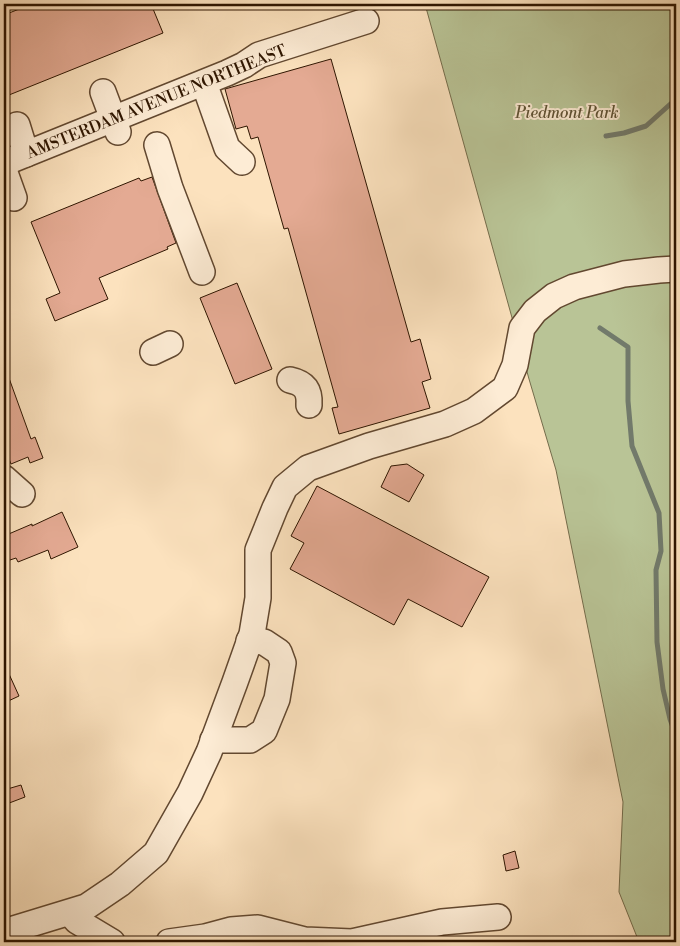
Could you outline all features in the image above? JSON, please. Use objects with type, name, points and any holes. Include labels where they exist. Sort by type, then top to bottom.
[{"type":"street","name":"AMSTERDAM AVENUE NORTHEAST","points":[[15,159],[116,125],[244,65],[259,55],[361,16]]},
{"type":"street","points":[[204,83],[227,148],[242,162]]},
{"type":"street","points":[[103,92],[116,125]]},
{"type":"street","points":[[15,159],[17,125]]},
{"type":"street","points":[[157,145],[170,188],[202,272]]},
{"type":"street","points":[[4,170],[14,198]]},
{"type":"street","points":[[4,932],[86,907],[120,884],[156,853],[190,793],[213,740],[250,641],[258,598],[258,550],[274,508],[285,487],[308,468],[369,446],[445,424],[474,411],[504,388],[515,366],[522,328],[535,311],[554,296],[599,280],[667,269]]},
{"type":"street","points":[[290,380],[299,382],[306,387],[310,396],[309,405]]},
{"type":"street","points":[[213,740],[250,740],[264,731],[277,700],[283,663],[279,652],[264,642],[250,641]]},
{"type":"street","points":[[70,913],[78,921],[112,942]]},
{"type":"street","points":[[169,942],[204,937],[231,930],[258,928],[305,940],[352,942],[442,922],[498,917]]},
{"type":"green space","name":"Piedmont Park","points":[[425,4],[676,4],[676,942],[639,942],[619,892],[623,802],[556,470]]},
{"type":"building","points":[[32,4],[151,4],[163,33],[4,97],[4,15]]},
{"type":"building","points":[[331,59],[411,342],[420,339],[431,379],[422,382],[430,408],[339,434],[332,408],[338,407],[288,228],[284,229],[258,137],[251,139],[247,126],[236,129],[225,89]]},
{"type":"building","points":[[152,177],[176,243],[167,247],[168,249],[99,278],[108,299],[55,321],[46,299],[60,293],[31,222],[139,178],[141,181]]},
{"type":"building","points":[[237,283],[272,369],[235,384],[200,298]]},
{"type":"building","points":[[5,367],[31,439],[35,437],[43,458],[30,463],[28,457],[11,464],[4,446]]},
{"type":"building","points":[[407,464],[424,475],[409,502],[381,487],[391,466]]},
{"type":"building","points":[[317,486],[489,577],[462,627],[408,599],[394,625],[290,569],[304,543],[291,536]]},
{"type":"building","points":[[62,512],[78,547],[51,559],[48,550],[18,562],[16,558],[4,562],[4,536]]},
{"type":"building","points":[[4,663],[19,696],[4,703]]},
{"type":"building","points":[[21,785],[25,797],[4,805],[4,790]]},
{"type":"building","points":[[515,851],[519,868],[506,871],[503,855]]},
{"type":"waterway","points":[[606,136],[646,126],[676,99]]},
{"type":"waterway","points":[[600,328],[628,347],[628,401],[632,446],[659,513],[661,551],[656,570],[657,642],[663,689],[676,735]]}]
